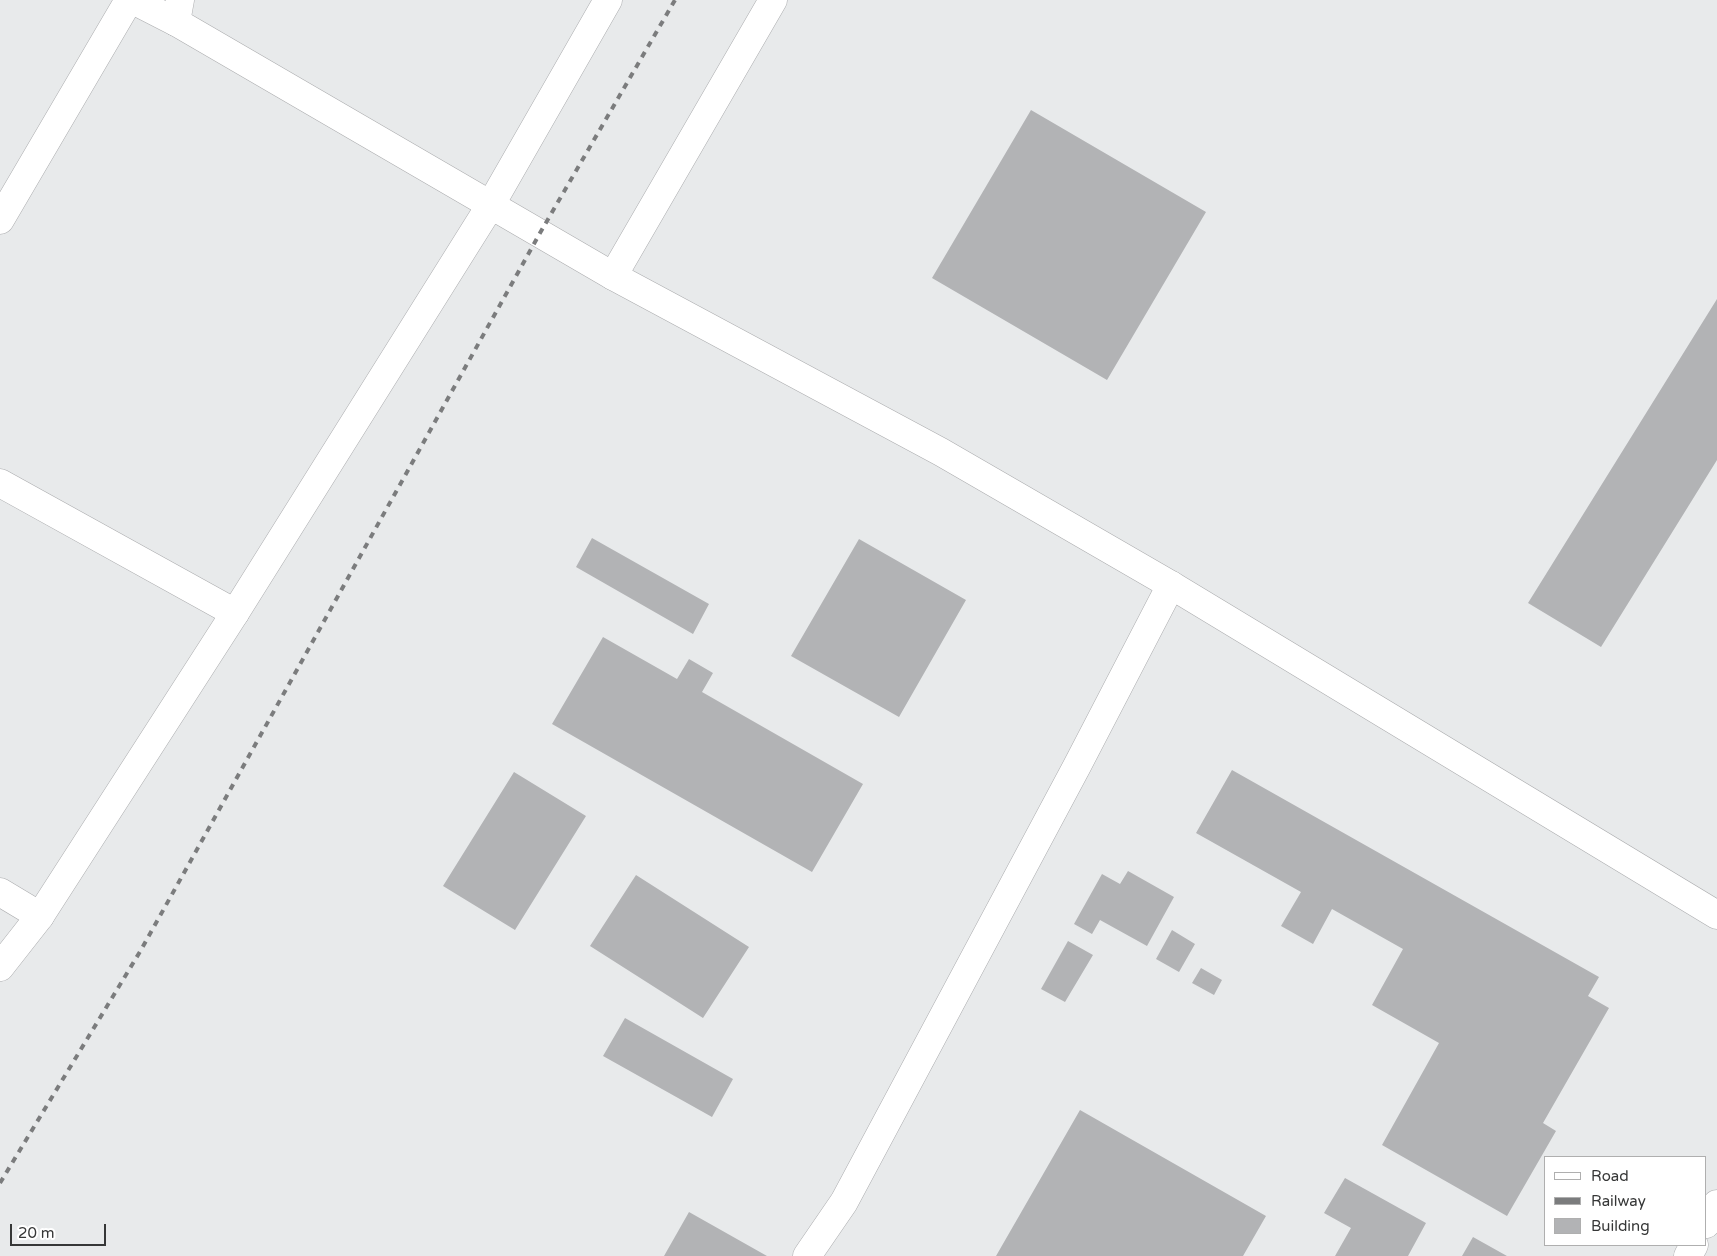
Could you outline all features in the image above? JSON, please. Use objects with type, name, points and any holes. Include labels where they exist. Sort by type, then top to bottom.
[{"type":"street","points":[[0,220],[131,0],[178,11],[490,206],[519,220],[614,276],[941,452],[1171,585],[1717,915]]},
{"type":"street","points":[[0,967],[40,916],[235,613],[490,206],[608,0]]},
{"type":"street","points":[[614,276],[773,0]]},
{"type":"street","points":[[0,483],[235,613]]},
{"type":"street","points":[[807,1256],[848,1193],[1077,766],[1171,585]]},
{"type":"street","points":[[0,892],[40,916]]},
{"type":"street","points":[[1707,1222],[1717,1204]]},
{"type":"building","points":[[1031,110],[1206,212],[1107,380],[932,278]]},
{"type":"building","points":[[1717,299],[1717,460],[1601,647],[1528,603]]},
{"type":"building","points":[[592,538],[709,604],[693,634],[576,567]]},
{"type":"building","points":[[859,539],[966,600],[899,717],[791,656]]},
{"type":"building","points":[[603,637],[677,679],[689,659],[713,673],[702,692],[863,784],[812,872],[552,724]]},
{"type":"building","points":[[1232,770],[1599,977],[1588,996],[1609,1008],[1543,1123],[1556,1131],[1507,1216],[1382,1145],[1439,1043],[1372,1005],[1403,949],[1332,909],[1313,944],[1281,926],[1301,892],[1196,833]]},
{"type":"building","points":[[514,772],[586,816],[515,930],[443,886]]},
{"type":"building","points":[[1128,871],[1174,897],[1147,946],[1100,920],[1092,934],[1074,924],[1102,874],[1120,884]]},
{"type":"building","points":[[636,875],[749,947],[703,1018],[590,946]]},
{"type":"building","points":[[1172,930],[1195,944],[1179,972],[1156,959]]},
{"type":"building","points":[[1068,941],[1093,955],[1065,1002],[1041,989]]},
{"type":"building","points":[[1201,968],[1222,980],[1214,995],[1192,983]]},
{"type":"building","points":[[625,1018],[733,1079],[712,1117],[603,1056]]},
{"type":"building","points":[[1080,1110],[1266,1216],[1243,1256],[996,1256]]},
{"type":"building","points":[[1345,1178],[1426,1223],[1408,1256],[1335,1256],[1351,1228],[1324,1213]]},
{"type":"building","points":[[689,1212],[767,1256],[664,1256]]},
{"type":"building","points":[[1473,1237],[1507,1256],[1462,1256]]},
{"type":"railway","points":[[0,1183],[141,950],[540,233],[675,0]]}]
